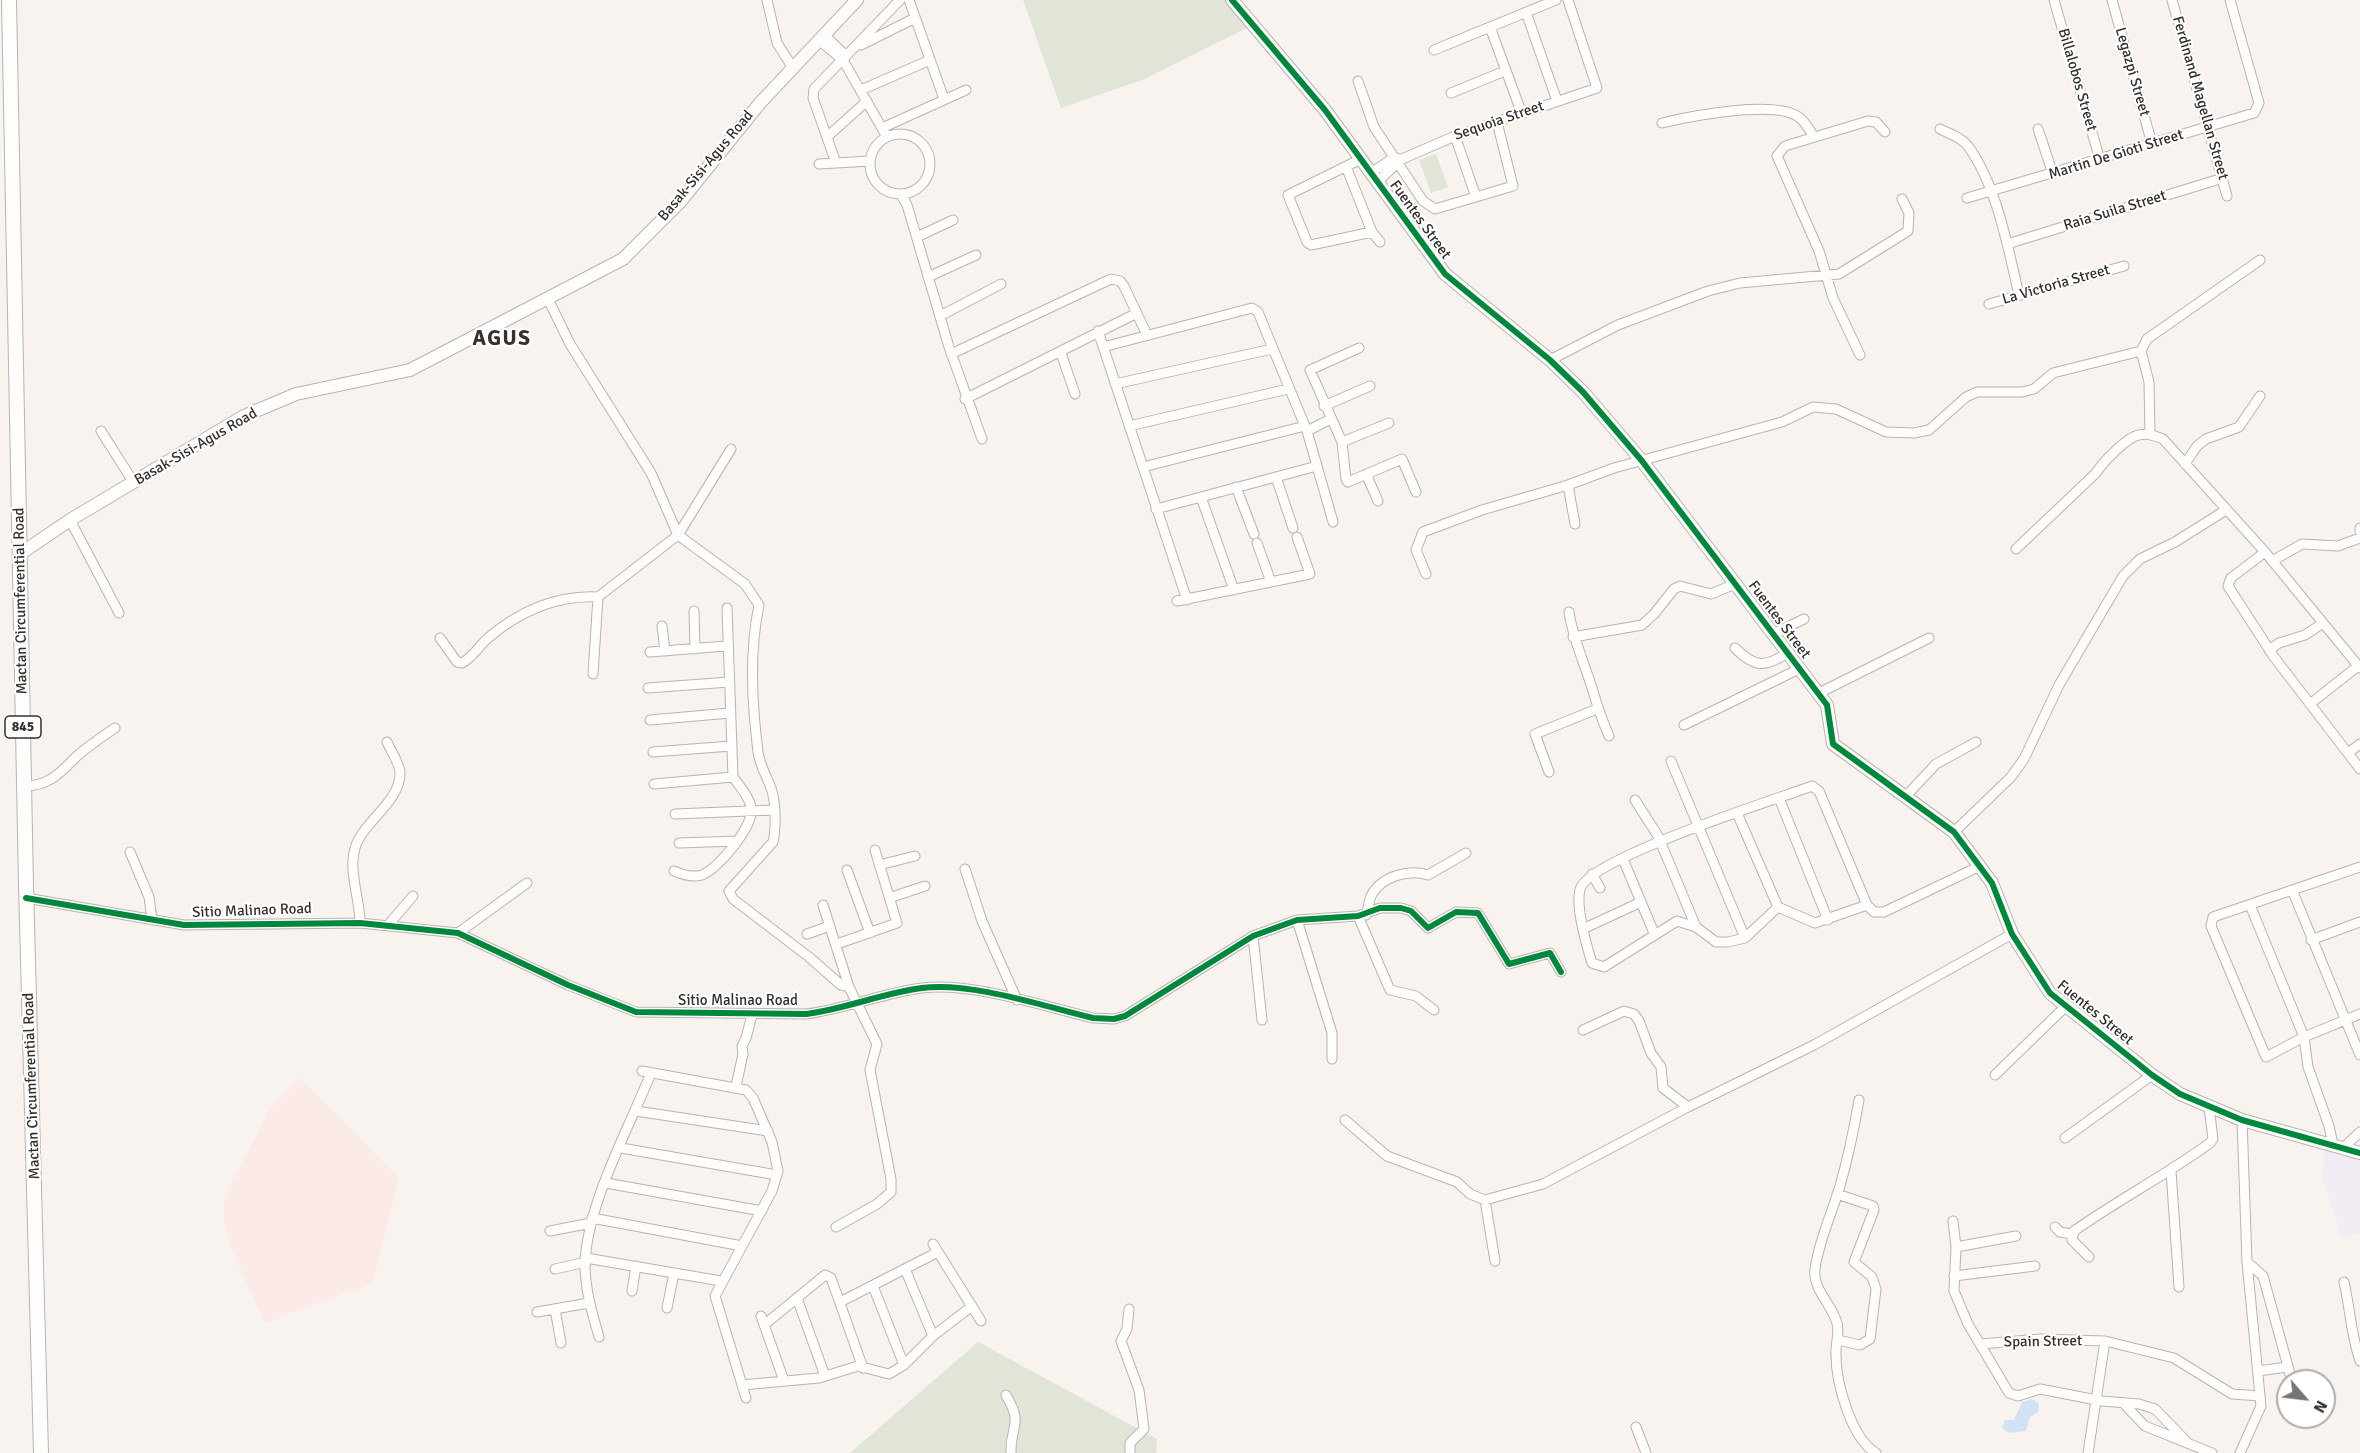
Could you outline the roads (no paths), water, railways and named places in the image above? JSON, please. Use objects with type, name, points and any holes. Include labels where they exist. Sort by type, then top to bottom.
[{"type":"main road","name":"Mactan Circumferential Road","points":[[9,0],[26,898],[41,1453]]},
{"type":"street","points":[[767,0],[777,43],[793,68]]},
{"type":"street","name":"Basak-Sisi-Agus Road","points":[[20,554],[70,520],[244,416],[296,394],[410,370],[623,259],[680,202],[760,103],[856,0]]},
{"type":"street","points":[[836,163],[812,93],[900,0]]},
{"type":"street","points":[[909,0],[944,99]]},
{"type":"street","name":"Fuentes Street","points":[[1232,0],[1285,60],[1445,274],[1550,360],[1582,392],[1642,461],[1819,693],[1827,705],[1833,744],[1954,832],[1992,883],[2012,934],[2050,993],[2152,1075],[2180,1094],[2242,1120],[2360,1153]]},
{"type":"street","points":[[1434,50],[1556,0]]},
{"type":"street","name":"Sequoia Street","points":[[1374,178],[1398,161],[1455,136],[1597,88],[1568,0]]},
{"type":"street","name":"Billalobos Street","points":[[2054,0],[2100,160]]},
{"type":"street","name":"Legazpi Street","points":[[2112,0],[2152,144]]},
{"type":"street","name":"Ferdinand Magellan Street","points":[[2172,0],[2210,127],[2227,196]]},
{"type":"street","name":"Martin De Gioti Street","points":[[1967,198],[1991,193],[2253,113],[2259,103],[2230,0]]},
{"type":"street","points":[[1526,12],[1557,101]]},
{"type":"street","points":[[856,47],[915,18]]},
{"type":"street","points":[[1491,27],[1522,114]]},
{"type":"street","points":[[821,38],[842,52],[843,60],[887,137]]},
{"type":"street","points":[[861,90],[930,60]]},
{"type":"street","points":[[1451,93],[1505,71]]},
{"type":"street","points":[[1358,81],[1374,127],[1424,201],[1435,209],[1514,186],[1497,122]]},
{"type":"street","points":[[882,128],[966,90]]},
{"type":"street","points":[[827,137],[867,101]]},
{"type":"street","points":[[1662,123],[1700,114],[1766,108],[1794,114],[1802,119],[1814,137]]},
{"type":"street","points":[[1860,355],[1833,298],[1820,250],[1777,156],[1785,146],[1868,121],[1878,124],[1885,132]]},
{"type":"street","points":[[1940,129],[1958,137],[1967,146],[1991,193],[2007,244],[2019,295]]},
{"type":"street","points":[[2038,129],[2053,174]]},
{"type":"street","points":[[901,133],[914,137],[925,146],[930,160],[929,174],[921,186],[901,194],[887,191],[879,185],[871,171],[870,161],[875,147],[887,137],[901,133]]},
{"type":"street","points":[[1455,136],[1476,197]]},
{"type":"street","points":[[1361,159],[1347,169],[1292,191],[1288,195],[1307,242],[1311,245],[1372,232]]},
{"type":"street","points":[[819,164],[870,161]]},
{"type":"street","points":[[1347,169],[1372,232],[1380,242]]},
{"type":"street","name":"Raia Suila Street","points":[[2007,244],[2223,178]]},
{"type":"street","points":[[901,194],[951,354],[982,439]]},
{"type":"street","points":[[1550,360],[1618,325],[1708,291],[1740,283],[1845,272],[1890,241],[1905,234],[1910,224],[1909,213],[1902,199]]},
{"type":"street","points":[[916,237],[953,220]]},
{"type":"street","points":[[928,277],[976,255]]},
{"type":"street","points":[[1426,574],[1416,550],[1423,532],[1482,510],[1568,485],[1614,468],[1782,422],[1812,407],[1836,409],[1886,432],[1914,433],[1929,430],[1966,397],[1977,392],[2022,392],[2034,389],[2053,373],[2140,351],[2147,339],[2158,329],[2260,260]]},
{"type":"street","name":"La Victoria Street","points":[[1989,304],[2124,266]]},
{"type":"street","points":[[951,354],[1111,279],[1120,281],[1147,335]]},
{"type":"street","points":[[940,316],[1001,284]]},
{"type":"street","points":[[548,299],[570,344],[651,473],[678,535],[745,584],[759,604],[752,636],[751,664],[758,755],[772,792],[775,834],[773,842],[729,891],[733,899],[841,985],[849,987]]},
{"type":"street","points":[[1103,347],[1252,308],[1261,317],[1288,389],[1306,428],[1333,522]]},
{"type":"street","points":[[966,399],[1137,313]]},
{"type":"street","points":[[1098,331],[1143,467],[1182,601],[1310,574],[1276,477]]},
{"type":"street","points":[[1359,348],[1310,369],[1324,406],[1342,442],[1346,479],[1348,482],[1402,459],[1416,492]]},
{"type":"street","points":[[1115,384],[1272,349]]},
{"type":"street","points":[[2140,351],[2149,382],[2151,434]]},
{"type":"street","points":[[1061,352],[1075,394]]},
{"type":"street","points":[[1324,406],[1370,386]]},
{"type":"street","points":[[1129,426],[1288,389]]},
{"type":"street","points":[[2185,464],[2197,446],[2206,439],[2239,428],[2260,396]]},
{"type":"street","points":[[1143,467],[1306,428],[1331,419]]},
{"type":"street","points":[[1342,442],[1389,423]]},
{"type":"street","points":[[101,431],[134,483]]},
{"type":"street","points":[[2016,549],[2096,473],[2103,462],[2137,435],[2151,434],[2163,439],[2265,552],[2359,667],[2310,704]]},
{"type":"street","points":[[440,638],[457,663],[462,663],[488,638],[512,620],[543,603],[577,596],[598,597],[678,535],[731,449]]},
{"type":"street","points":[[1156,509],[1317,466]]},
{"type":"street","points":[[1366,474],[1378,501]]},
{"type":"street","points":[[1568,485],[1575,524]]},
{"type":"street","points":[[1236,488],[1271,582]]},
{"type":"street","points":[[1201,497],[1234,590]]},
{"type":"street","points":[[1954,832],[2011,777],[2024,759],[2059,685],[2123,576],[2140,559],[2175,542],[2226,510]]},
{"type":"street","points":[[70,520],[119,613]]},
{"type":"street","points":[[2272,561],[2302,544],[2338,546],[2360,538]]},
{"type":"street","points":[[2265,552],[2231,578],[2228,586],[2269,650],[2360,769]]},
{"type":"street","points":[[1573,637],[1642,625],[1674,589],[1680,586],[1711,594],[1737,583]]},
{"type":"street","points":[[593,674],[598,597]]},
{"type":"street","points":[[674,871],[687,876],[702,875],[749,826],[752,811],[748,798],[733,777],[726,646],[727,608]]},
{"type":"street","points":[[694,611],[695,649]]},
{"type":"street","points":[[1569,612],[1573,637],[1593,689],[1597,709],[1609,736]]},
{"type":"street","points":[[1775,633],[1804,619]]},
{"type":"street","points":[[2269,650],[2279,643],[2305,635],[2323,623]]},
{"type":"street","points":[[662,626],[665,651]]},
{"type":"street","points":[[1819,693],[1929,638]]},
{"type":"street","points":[[650,652],[726,646]]},
{"type":"street","points":[[1734,648],[1748,661],[1762,664],[1789,652]]},
{"type":"street","points":[[1684,725],[1801,668]]},
{"type":"street","points":[[648,688],[729,682]]},
{"type":"street","points":[[1549,772],[1535,734],[1597,709]]},
{"type":"street","points":[[650,720],[730,713]]},
{"type":"street","points":[[24,786],[38,786],[57,777],[77,756],[115,728]]},
{"type":"street","points":[[360,922],[360,904],[353,870],[354,849],[362,832],[374,820],[397,786],[400,771],[387,742]]},
{"type":"street","points":[[1906,796],[1936,764],[1968,744],[1976,742]]},
{"type":"street","points":[[2348,753],[2360,744]]},
{"type":"street","points":[[653,752],[731,746]]},
{"type":"street","points":[[1671,761],[1745,938]]},
{"type":"street","points":[[654,784],[733,777]]},
{"type":"street","points":[[1778,907],[1745,938],[1716,942],[1696,927],[1677,921],[1654,933],[1604,967],[1599,967],[1592,963],[1579,906],[1581,886],[1592,874],[1661,843],[1812,786],[1819,790],[1867,904],[1874,912],[1884,912],[1980,866]]},
{"type":"street","points":[[1779,798],[1828,920]]},
{"type":"street","points":[[1635,800],[1661,843],[1696,927]]},
{"type":"street","points":[[675,814],[773,810]]},
{"type":"street","points":[[1737,813],[1778,907],[1815,923],[1867,904]]},
{"type":"street","points":[[679,843],[737,841]]},
{"type":"street","points":[[837,944],[897,923],[875,850]]},
{"type":"street","points":[[130,852],[149,897],[152,920]]},
{"type":"street","points":[[1434,1010],[1416,996],[1390,990],[1362,915],[1372,894],[1387,881],[1410,872],[1428,875],[1466,853]]},
{"type":"street","points":[[879,866],[915,856]]},
{"type":"street","points":[[1623,859],[1654,933]]},
{"type":"street","points":[[2360,867],[2294,892],[2213,917],[2211,926],[2266,1057],[2304,1037],[2360,1014]]},
{"type":"street","points":[[965,869],[982,921],[1017,1000]]},
{"type":"street","points":[[847,870],[870,933]]},
{"type":"street","points":[[1592,874],[1600,888]]},
{"type":"street","points":[[458,933],[527,883]]},
{"type":"street","points":[[891,897],[925,886]]},
{"type":"street","points":[[2294,892],[2311,940],[2360,1055]]},
{"type":"street","points":[[389,924],[413,896]]},
{"type":"street","name":"Sitio Malinao Road","points":[[26,898],[184,926],[360,922],[458,933],[568,985],[636,1012],[752,1015],[832,1011],[891,994],[943,986],[965,988],[1093,1018],[1114,1019],[1125,1016],[1253,936],[1297,920],[1362,915],[1380,908],[1401,908],[1412,911],[1428,928],[1456,912],[1478,913],[1509,964],[1550,953],[1561,972]]},
{"type":"street","points":[[1585,928],[1641,902]]},
{"type":"street","points":[[823,905],[849,987],[877,1044],[870,1070],[891,1179],[891,1192],[877,1204],[836,1227]]},
{"type":"street","points":[[2250,905],[2304,1037],[2308,1067],[2329,1126],[2339,1146],[2360,1132]]},
{"type":"street","points":[[1297,920],[1332,1033],[1332,1059]]},
{"type":"street","points":[[2311,940],[2360,922]]},
{"type":"street","points":[[807,934],[830,926]]},
{"type":"street","points":[[1345,1120],[1387,1156],[1457,1182],[1470,1194],[1485,1200],[1543,1184],[1688,1107],[1814,1045],[2012,934]]},
{"type":"street","points":[[1253,936],[1262,1020]]},
{"type":"street","points":[[1995,1075],[2066,1006]]},
{"type":"street","points":[[1583,1030],[1624,1011],[1634,1014],[1651,1053],[1661,1067],[1663,1088],[1688,1107]]},
{"type":"street","points":[[736,1086],[743,1054],[742,1046],[752,1015]]},
{"type":"street","points":[[599,1337],[589,1303],[586,1260],[592,1221],[636,1111],[647,1072],[736,1086],[746,1090],[753,1098],[768,1131],[777,1175],[762,1211],[721,1281],[715,1296],[746,1398]]},
{"type":"street","points":[[2065,1138],[2152,1075]]},
{"type":"street","points":[[1859,1101],[1837,1194],[1827,1219],[1814,1270],[1815,1281],[1836,1321],[1837,1371],[1849,1417],[1866,1447],[1876,1453]]},
{"type":"street","points":[[2055,1227],[2060,1232],[2072,1234],[2120,1198],[2171,1171],[2213,1139],[2209,1107]]},
{"type":"street","points":[[636,1111],[768,1131]]},
{"type":"street","points":[[2240,1453],[2260,1406],[2247,1262],[2242,1120]]},
{"type":"street","points":[[621,1148],[777,1175]]},
{"type":"street","points":[[2171,1171],[2179,1287]]},
{"type":"street","points":[[606,1183],[762,1211]]},
{"type":"street","points":[[1837,1194],[1873,1206],[1874,1210],[1854,1262],[1872,1278],[1876,1301],[1870,1339],[1860,1345],[1838,1340]]},
{"type":"street","points":[[1485,1200],[1495,1261]]},
{"type":"street","points":[[550,1231],[592,1221],[742,1246]]},
{"type":"street","points":[[1953,1221],[1956,1247],[1954,1291],[1968,1324],[2008,1393],[2018,1396],[2040,1389],[2155,1409],[2187,1442]]},
{"type":"street","points":[[2072,1234],[2072,1240],[2089,1257]]},
{"type":"street","points":[[1956,1247],[2016,1236]]},
{"type":"street","points":[[840,1302],[905,1269],[935,1248],[981,1321]]},
{"type":"street","points":[[555,1269],[586,1260],[721,1281]]},
{"type":"street","points":[[2247,1262],[2264,1276],[2287,1367],[2258,1371]]},
{"type":"street","points":[[632,1291],[636,1266]]},
{"type":"street","points":[[1954,1276],[2035,1266]]},
{"type":"street","points":[[905,1269],[933,1336]]},
{"type":"street","points":[[667,1308],[674,1273]]},
{"type":"street","points":[[784,1381],[763,1321],[825,1275],[831,1278],[863,1368]]},
{"type":"street","points":[[2344,1282],[2355,1326],[2360,1361]]},
{"type":"street","points":[[873,1286],[904,1365]]},
{"type":"street","points":[[797,1298],[825,1376]]},
{"type":"street","points":[[537,1312],[589,1303]]},
{"type":"street","points":[[742,1385],[825,1376],[858,1366],[889,1374],[904,1365],[933,1336],[972,1306]]},
{"type":"street","points":[[555,1309],[561,1343]]},
{"type":"street","points":[[1129,1309],[1127,1329],[1120,1341],[1139,1390],[1144,1429],[1130,1443],[1130,1453]]},
{"type":"street","name":"Spain Street","points":[[1980,1344],[2041,1339],[2105,1341],[2174,1358],[2232,1395],[2260,1396]]},
{"type":"street","points":[[2088,1453],[2105,1341]]},
{"type":"street","points":[[1006,1395],[1016,1412],[1017,1424],[1011,1437],[1011,1453]]},
{"type":"street","points":[[2123,1403],[2145,1426],[2212,1453]]},
{"type":"street","points":[[1636,1427],[1646,1453]]},
{"type":"water","points":[[2031,1399],[2039,1403],[2038,1412],[2030,1417],[2026,1431],[2009,1433],[2002,1428],[2005,1420],[2014,1420],[2022,1402]]},
{"type":"district","name":"AGUS","points":[[502,339]]}]
